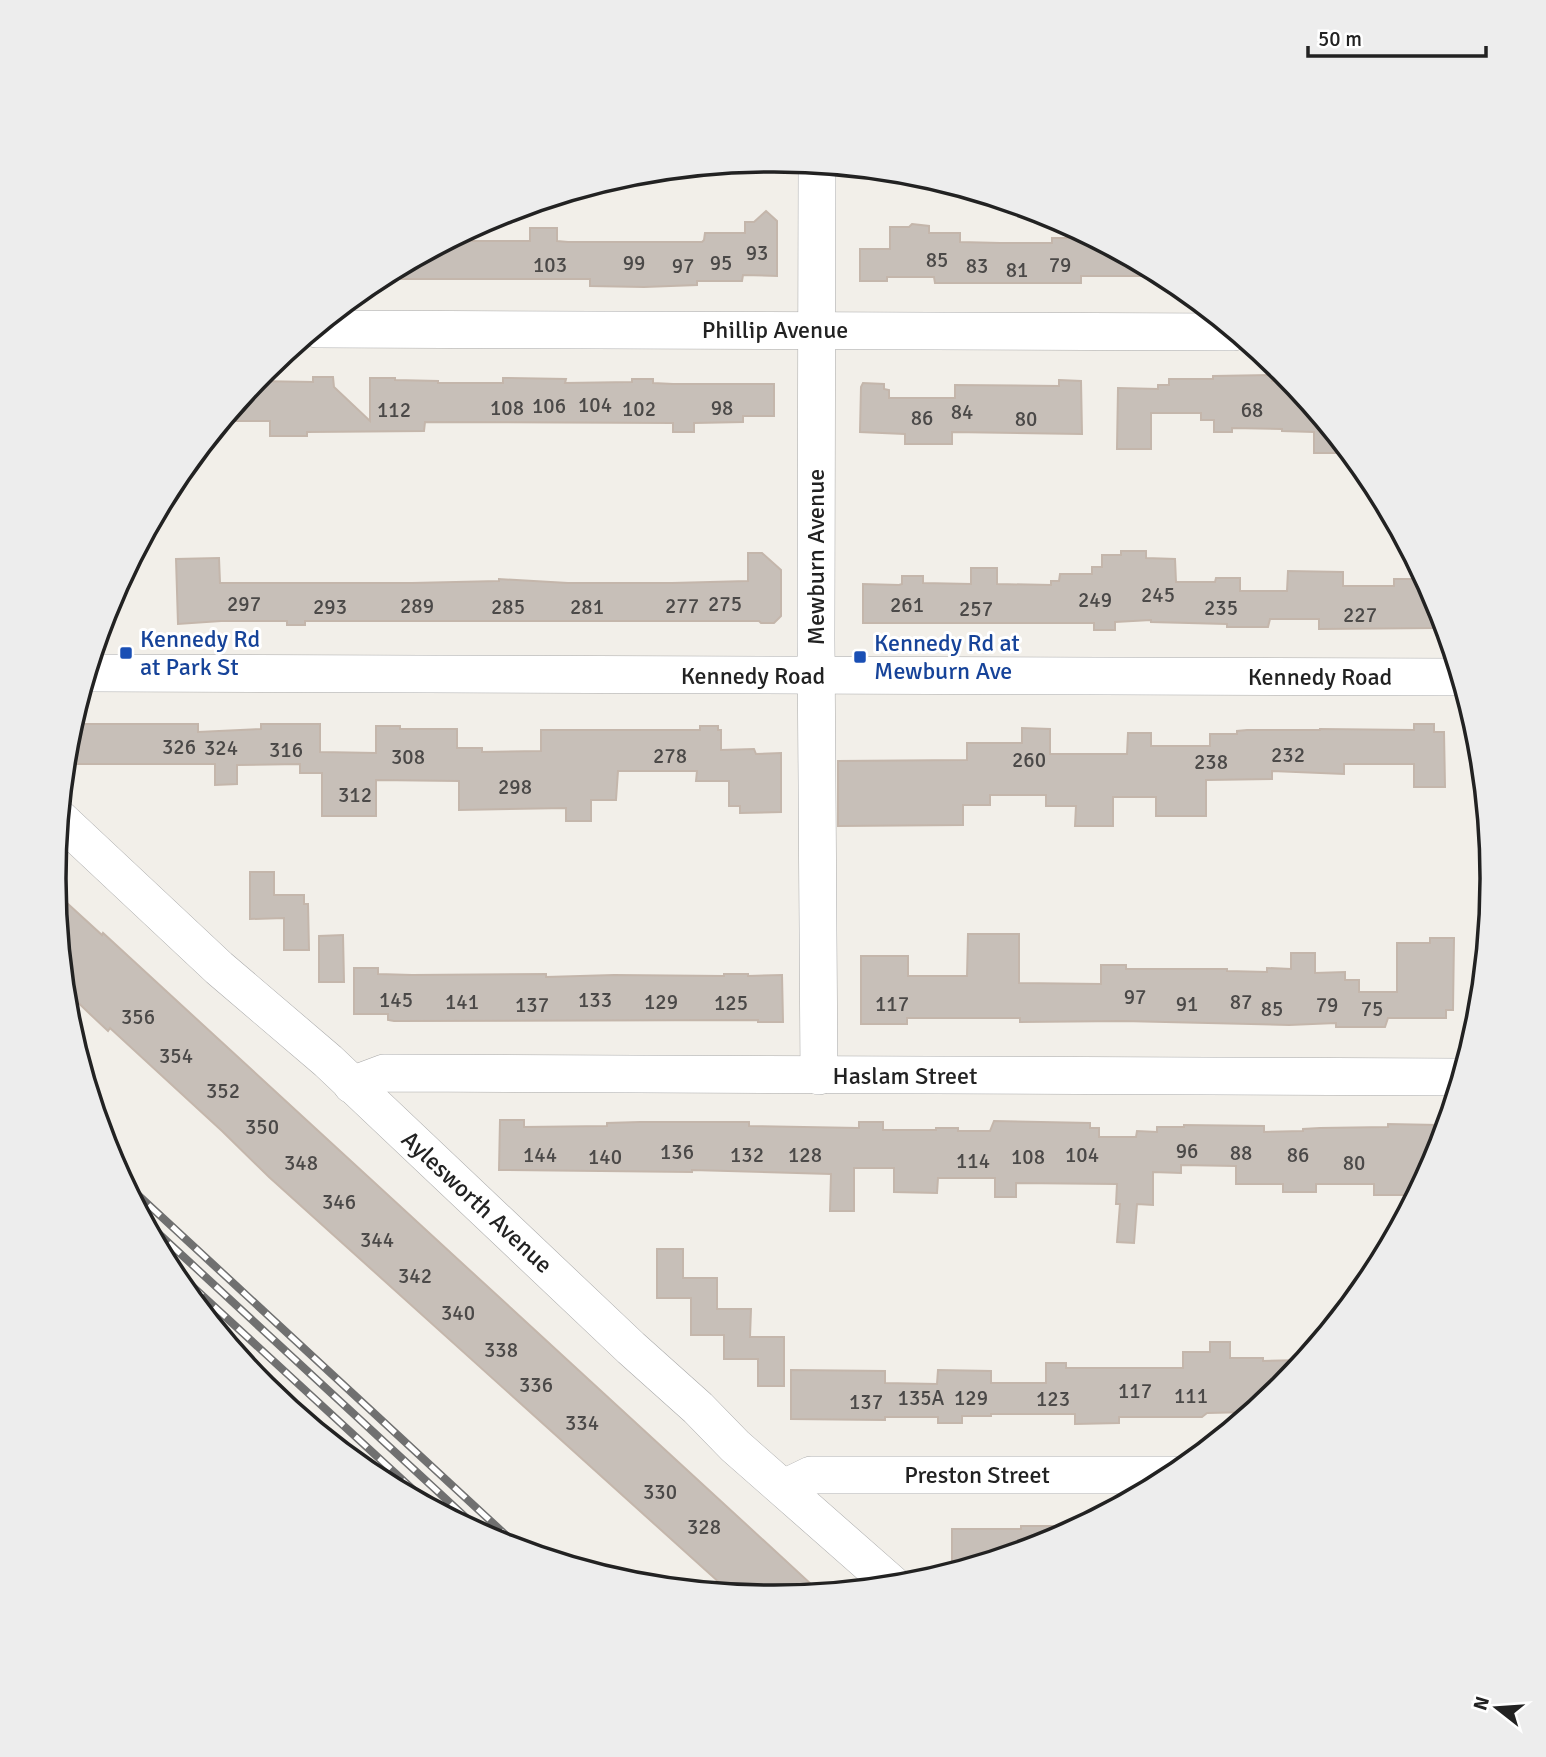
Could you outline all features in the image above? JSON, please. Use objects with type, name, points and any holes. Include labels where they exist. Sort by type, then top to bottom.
[{"type":"street","name":"Mewburn Avenue","points":[[817,174],[816,676],[819,1076]]},
{"type":"street","name":"Phillip Avenue","points":[[331,328],[1220,332]]},
{"type":"street","name":"Kennedy Road","points":[[98,673],[1450,677]]},
{"type":"street","name":"Aylesworth Avenue","points":[[69,827],[219,968],[318,1052],[698,1408],[734,1446],[881,1576]]},
{"type":"street","name":"Haslam Street","points":[[352,1085],[384,1073],[1450,1077]]},
{"type":"street","name":"Preston Street","points":[[783,1488],[811,1475],[1151,1475]]},
{"type":"building","points":[[766,211],[777,221],[777,276],[743,275],[742,281],[697,281],[697,285],[644,287],[590,286],[590,279],[400,279],[470,241],[530,241],[530,228],[557,228],[557,241],[568,242],[702,242],[705,233],[745,233],[745,222],[754,222]]},
{"type":"building","points":[[912,224],[929,226],[929,233],[960,233],[960,242],[1052,243],[1052,238],[1069,238],[1141,276],[1081,276],[1081,283],[935,283],[934,277],[887,277],[887,281],[860,281],[860,249],[890,249],[890,227],[909,227]]},
{"type":"building","points":[[1269,375],[1337,453],[1314,453],[1314,432],[1232,428],[1232,432],[1214,432],[1214,420],[1201,420],[1201,413],[1151,413],[1151,449],[1117,449],[1118,388],[1158,389],[1158,385],[1169,385],[1169,379],[1213,379],[1213,376]]},
{"type":"building","points":[[313,377],[333,377],[334,387],[370,421],[370,378],[438,383],[503,383],[503,378],[566,379],[565,383],[653,379],[653,383],[673,384],[774,384],[774,416],[743,416],[743,422],[694,423],[694,432],[673,432],[673,423],[425,422],[424,431],[307,432],[307,436],[270,436],[270,421],[235,421],[271,381],[313,382]]},
{"type":"building","points":[[1059,380],[1081,381],[1082,434],[952,432],[952,444],[905,444],[905,434],[860,432],[863,383],[884,384],[884,389],[889,390],[889,398],[955,398],[955,385],[1059,386]]},
{"type":"building","points":[[1121,551],[1146,551],[1146,558],[1175,559],[1176,582],[1215,582],[1216,578],[1240,578],[1240,591],[1287,591],[1288,571],[1343,572],[1343,586],[1394,586],[1394,579],[1413,579],[1433,628],[1319,629],[1319,619],[1270,619],[1268,627],[1227,627],[1227,624],[1151,620],[1115,622],[1115,630],[1094,630],[1094,623],[863,623],[863,584],[899,585],[902,584],[902,576],[923,576],[923,583],[971,584],[971,568],[997,568],[997,584],[1051,585],[1051,581],[1059,581],[1060,574],[1092,574],[1092,567],[1102,567],[1102,555],[1121,555]]},
{"type":"building","points":[[748,553],[762,553],[781,570],[781,616],[774,623],[305,621],[305,625],[287,625],[287,621],[221,621],[178,624],[176,559],[219,558],[220,583],[412,583],[499,579],[568,583],[672,583],[748,581]]},
{"type":"building","points":[[84,724],[198,724],[198,732],[261,729],[261,724],[320,724],[320,752],[376,753],[376,726],[400,726],[400,729],[457,729],[457,748],[482,748],[482,752],[541,751],[541,730],[700,730],[700,726],[718,726],[718,730],[721,730],[721,750],[754,749],[756,754],[781,753],[781,812],[740,813],[740,806],[729,806],[729,781],[696,781],[697,771],[618,771],[616,800],[591,800],[591,821],[566,821],[566,808],[459,810],[459,781],[376,780],[376,816],[322,816],[322,773],[300,773],[300,764],[237,765],[237,784],[215,785],[215,764],[76,764]]},
{"type":"building","points":[[1414,724],[1434,724],[1434,732],[1444,732],[1445,787],[1414,787],[1414,764],[1344,764],[1344,774],[1272,771],[1272,779],[1206,780],[1206,816],[1156,816],[1156,797],[1113,797],[1113,826],[1075,826],[1076,806],[1046,806],[1046,795],[990,795],[990,805],[963,805],[963,825],[838,826],[838,761],[967,760],[967,743],[1022,743],[1022,728],[1050,729],[1050,754],[1127,754],[1128,733],[1151,733],[1151,746],[1210,746],[1210,734],[1237,734],[1237,731],[1414,730]]},
{"type":"building","points":[[250,872],[274,872],[274,895],[304,895],[304,904],[308,904],[309,950],[284,950],[284,918],[250,919]]},
{"type":"building","points":[[67,903],[102,935],[103,933],[810,1583],[719,1582],[269,1177],[110,1028],[108,1031],[78,1002]]},
{"type":"building","points":[[968,934],[1019,934],[1019,983],[1101,984],[1101,965],[1126,965],[1126,969],[1227,969],[1267,972],[1267,968],[1291,969],[1291,953],[1315,953],[1315,973],[1345,972],[1345,980],[1359,980],[1359,992],[1397,992],[1397,943],[1430,943],[1430,938],[1454,938],[1453,1010],[1446,1010],[1446,1018],[1388,1018],[1385,1027],[1336,1027],[1336,1023],[1289,1025],[1123,1021],[1020,1022],[1020,1018],[907,1018],[907,1024],[861,1024],[861,956],[908,956],[908,976],[967,976]]},
{"type":"building","points":[[343,935],[344,982],[319,982],[319,936]]},
{"type":"building","points":[[354,968],[378,968],[378,974],[412,975],[782,975],[783,1022],[394,1021],[388,1020],[388,1014],[354,1014]]},
{"type":"building","points":[[500,1120],[524,1120],[524,1127],[607,1126],[607,1123],[640,1122],[749,1122],[749,1126],[859,1128],[859,1122],[883,1122],[883,1130],[958,1128],[958,1131],[990,1131],[994,1121],[1090,1123],[1090,1128],[1099,1128],[1099,1137],[1136,1137],[1137,1131],[1157,1132],[1157,1127],[1184,1125],[1264,1126],[1264,1132],[1388,1127],[1388,1124],[1435,1125],[1405,1195],[1374,1195],[1374,1184],[1316,1184],[1316,1192],[1283,1192],[1283,1184],[1236,1184],[1236,1166],[1181,1165],[1181,1173],[1153,1172],[1153,1205],[1137,1204],[1134,1243],[1117,1242],[1120,1204],[1116,1204],[1117,1184],[1016,1183],[1016,1197],[995,1197],[995,1178],[938,1178],[937,1193],[894,1192],[894,1168],[854,1168],[854,1211],[830,1211],[831,1174],[692,1170],[499,1170]]},
{"type":"building","points":[[657,1249],[683,1249],[683,1278],[717,1278],[717,1309],[751,1309],[750,1337],[784,1337],[784,1386],[758,1386],[758,1359],[724,1359],[724,1335],[691,1335],[691,1298],[657,1298]]},
{"type":"building","points":[[1210,1342],[1230,1342],[1230,1358],[1289,1360],[1236,1412],[1207,1413],[1202,1417],[1119,1417],[1119,1423],[1075,1424],[1075,1414],[962,1416],[962,1423],[938,1423],[938,1417],[885,1417],[885,1420],[791,1419],[791,1370],[885,1371],[885,1383],[937,1384],[938,1370],[991,1371],[991,1383],[1046,1383],[1046,1363],[1066,1363],[1066,1368],[1183,1368],[1183,1352],[1210,1352]]},
{"type":"building","points":[[1021,1526],[1054,1526],[1000,1548],[952,1562],[952,1529],[1021,1529]]},
{"type":"railway","points":[[144,1201],[500,1530]]},
{"type":"railway","points":[[167,1241],[458,1511]]},
{"type":"railway","points":[[204,1297],[401,1479]]},
{"type":"place","name":"Kennedy Rd at Park St","points":[[126,653]]},
{"type":"place","name":"Kennedy Rd at Mewburn Ave","points":[[860,657]]}]
